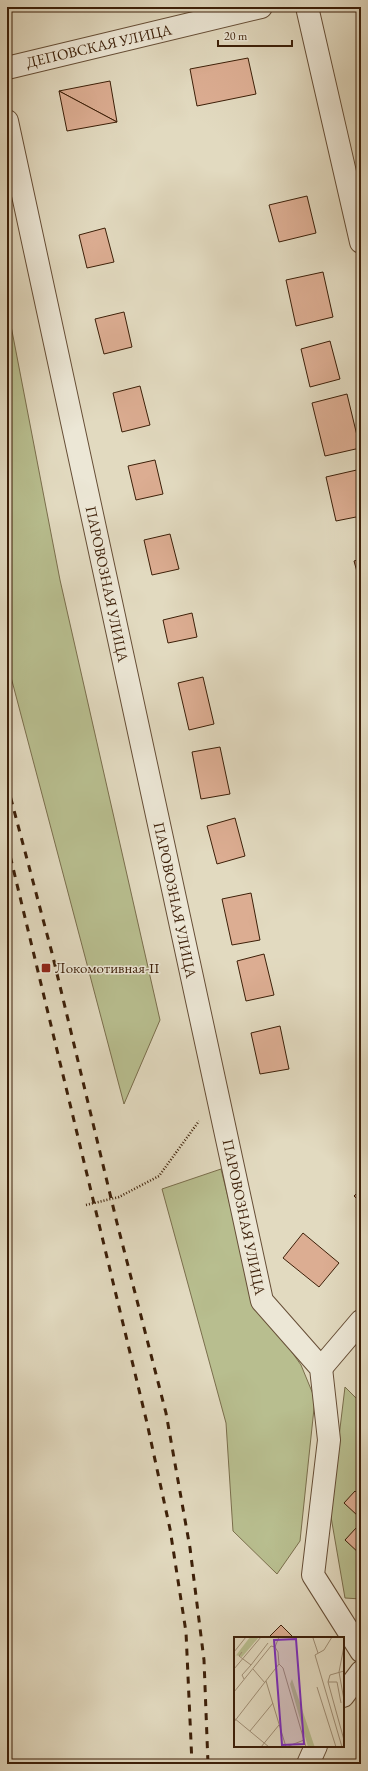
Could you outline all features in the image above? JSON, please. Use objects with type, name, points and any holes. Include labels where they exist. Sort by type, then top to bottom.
[{"type":"street","name":"ДЕПОВСКАЯ УЛИЦА","points":[[7,68],[261,7]]},
{"type":"street","points":[[307,7],[361,242]]},
{"type":"street","name":"ПАРОВОЗНАЯ УЛИЦА","points":[[7,121],[262,1301],[321,1368]]},
{"type":"street","points":[[361,1321],[321,1368],[329,1440],[313,1575],[361,1651]]},
{"type":"street","points":[[344,1695],[361,1672]]},
{"type":"street","points":[[308,1764],[316,1747]]},
{"type":"path","points":[[86,1205],[119,1197],[159,1176],[217,1095]]},
{"type":"green space","points":[[7,305],[60,580],[160,1020],[124,1104],[7,662]]},
{"type":"green space","points":[[221,1169],[253,1297],[301,1365],[315,1399],[300,1541],[277,1574],[233,1531],[226,1423],[162,1189]]},
{"type":"green space","points":[[345,1387],[361,1403],[361,1599],[345,1598],[330,1511]]},
{"type":"building","points":[[248,58],[256,94],[197,106],[190,69]]},
{"type":"building","points":[[110,81],[117,122],[59,91]]},
{"type":"building","points":[[59,91],[117,122],[67,131]]},
{"type":"building","points":[[307,196],[316,233],[279,242],[269,205]]},
{"type":"building","points":[[105,228],[114,262],[87,268],[79,235]]},
{"type":"building","points":[[323,272],[333,317],[296,326],[286,280]]},
{"type":"building","points":[[124,312],[132,347],[104,354],[95,319]]},
{"type":"building","points":[[330,341],[340,379],[310,387],[301,349]]},
{"type":"building","points":[[140,386],[150,425],[122,432],[113,393]]},
{"type":"building","points":[[347,394],[360,448],[325,456],[312,403]]},
{"type":"building","points":[[155,460],[163,494],[136,500],[128,466]]},
{"type":"building","points":[[361,469],[361,516],[336,521],[326,477]]},
{"type":"building","points":[[170,534],[179,569],[152,575],[144,540]]},
{"type":"building","points":[[361,559],[361,586],[354,561]]},
{"type":"building","points":[[192,613],[197,637],[168,643],[163,620]]},
{"type":"building","points":[[203,677],[214,724],[189,730],[178,683]]},
{"type":"building","points":[[220,747],[230,794],[201,799],[192,752]]},
{"type":"building","points":[[235,818],[245,856],[217,864],[207,826]]},
{"type":"building","points":[[251,893],[260,940],[232,945],[222,899]]},
{"type":"building","points":[[264,954],[274,995],[246,1001],[237,961]]},
{"type":"building","points":[[280,1026],[289,1069],[260,1074],[251,1033]]},
{"type":"building","points":[[361,1189],[361,1203],[354,1196]]},
{"type":"building","points":[[303,1233],[339,1263],[319,1287],[283,1258]]},
{"type":"building","points":[[355,1491],[361,1496],[361,1513],[358,1516],[344,1503]]},
{"type":"building","points":[[356,1528],[361,1533],[361,1555],[345,1540]]},
{"type":"building","points":[[281,1625],[293,1637],[269,1637]]},
{"type":"railway","points":[[7,784],[52,953],[117,1223],[166,1413],[190,1548],[204,1660],[208,1764]]},
{"type":"railway","points":[[7,843],[147,1423],[170,1529],[186,1632],[192,1764]]},
{"type":"place","name":"Локомотивная-II","points":[[46,968]]}]
